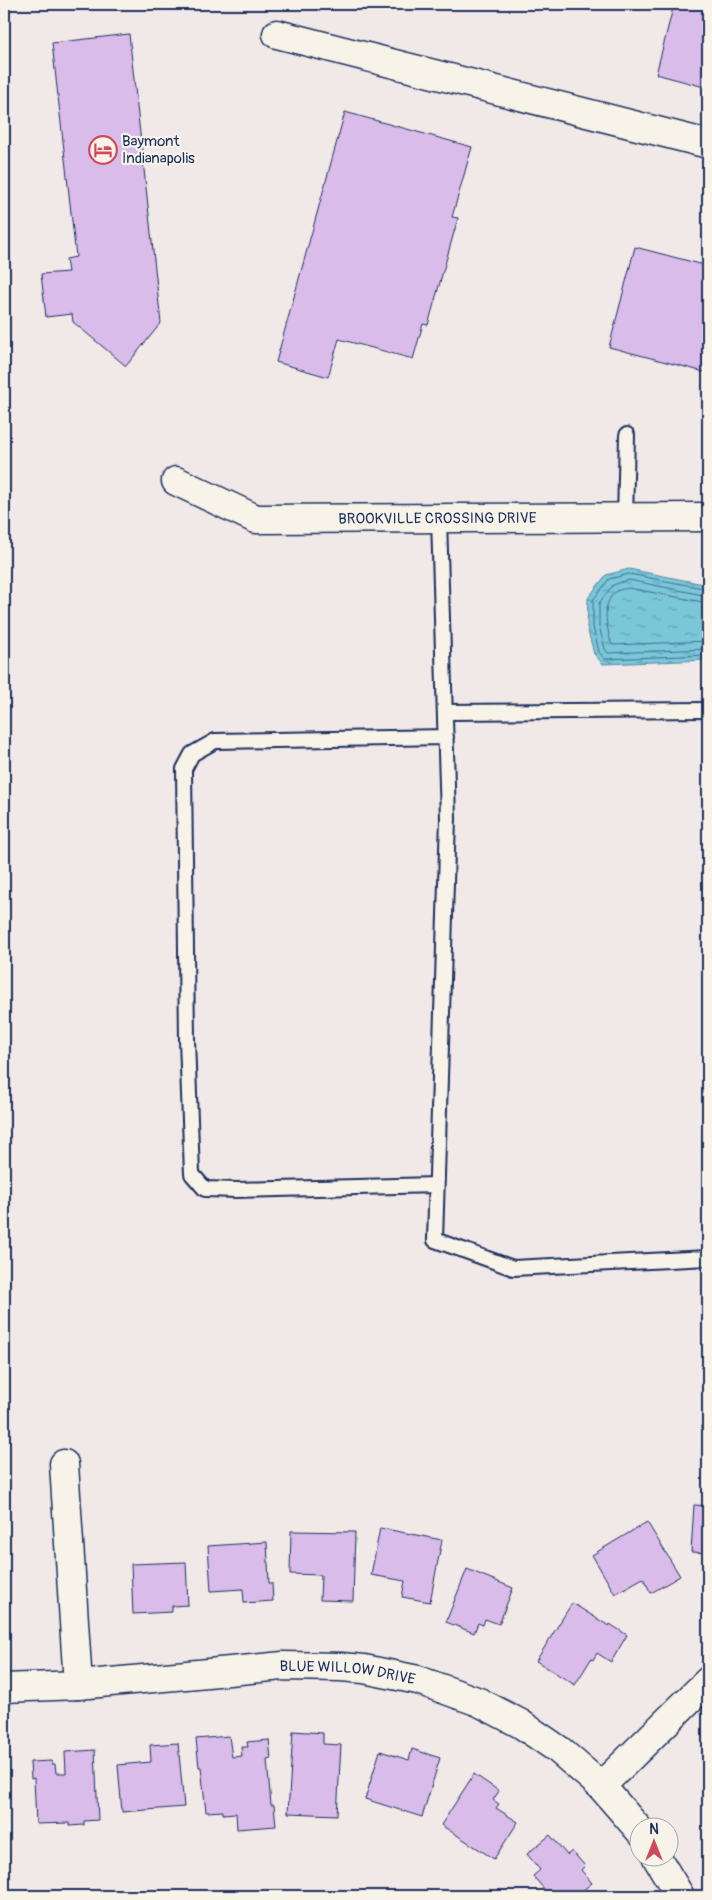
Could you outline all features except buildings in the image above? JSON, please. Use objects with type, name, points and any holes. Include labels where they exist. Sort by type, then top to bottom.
[{"type":"street","points":[[277,34],[708,144]]},
{"type":"street","name":"BROOKVILLE CROSSING DRIVE","points":[[176,481],[256,518],[708,518]]},
{"type":"street","points":[[64,1464],[78,1685]]},
{"type":"street","name":"BLUE WILLOW DRIVE","points":[[4,1688],[78,1685],[283,1666],[341,1667],[376,1671],[440,1686],[479,1702],[521,1724],[559,1750],[601,1786],[630,1819]]},
{"type":"street","points":[[601,1786],[708,1681]]},
{"type":"street","points":[[664,1868],[680,1896]]},
{"type":"lane","points":[[625,518],[627,435]]},
{"type":"lane","points":[[439,518],[448,818],[435,1240],[513,1268],[708,1258]]},
{"type":"lane","points":[[445,712],[708,710]]},
{"type":"lane","points":[[436,1184],[237,1190],[205,1189],[192,1174],[187,1040],[184,769],[192,754],[214,740],[446,737]]},
{"type":"water","points":[[629,569],[708,585],[708,660],[603,664],[594,654],[587,627],[588,598],[606,575]]},
{"type":"place","name":"Baymont Indianapolis","points":[[103,150]]}]
